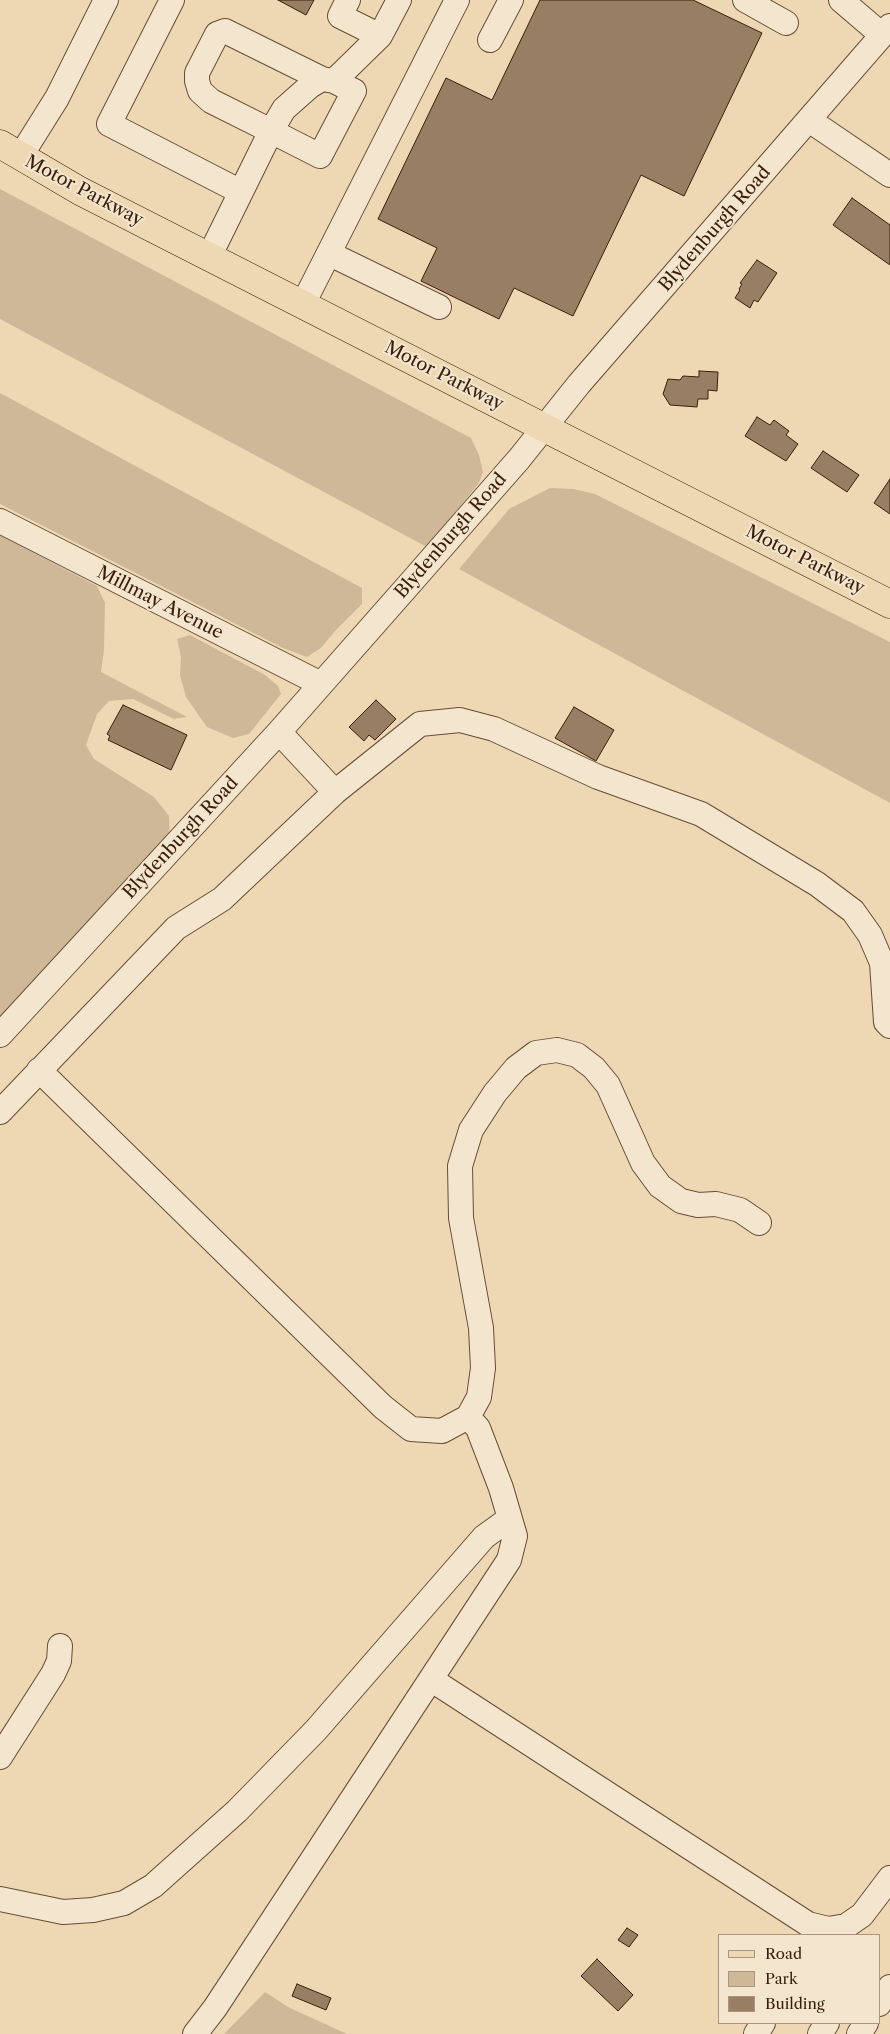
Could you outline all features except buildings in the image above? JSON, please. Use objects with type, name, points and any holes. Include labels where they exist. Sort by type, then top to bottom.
[{"type":"main road","name":"Motor Parkway","points":[[10,151],[80,191],[890,604]]},
{"type":"street","points":[[10,151],[56,98],[106,0]]},
{"type":"street","points":[[172,0],[110,124],[242,192]]},
{"type":"street","points":[[348,0],[340,16],[380,36]]},
{"type":"street","points":[[209,257],[271,131],[284,109],[310,86],[328,80],[380,36],[399,0]]},
{"type":"street","points":[[303,304],[457,0]]},
{"type":"street","points":[[490,40],[511,0]]},
{"type":"street","points":[[746,0],[786,23]]},
{"type":"street","points":[[841,0],[886,30]]},
{"type":"street","points":[[225,30],[328,80],[354,91],[320,156],[211,101],[200,91],[197,73],[217,34],[225,30]]},
{"type":"street","name":"Blydenburgh Road","points":[[0,1035],[321,684],[519,459],[579,384],[886,30]]},
{"type":"street","points":[[809,120],[890,175]]},
{"type":"street","points":[[330,254],[439,306]]},
{"type":"street","name":"Millmay Avenue","points":[[0,521],[321,684]]},
{"type":"street","points":[[0,1112],[176,928],[222,899],[335,792],[420,724],[460,720],[494,729],[598,777],[701,814],[817,884],[853,911],[870,935],[882,963],[886,1022],[890,1026]]},
{"type":"street","points":[[278,732],[335,792]]},
{"type":"street","points":[[40,1070],[383,1407],[411,1429],[442,1431],[468,1417],[479,1397],[483,1368],[477,1300],[461,1218],[460,1166],[471,1130],[495,1092],[516,1068],[536,1053],[557,1050],[576,1055],[594,1068],[608,1085],[643,1163],[660,1186],[681,1201],[698,1205],[716,1204],[740,1210],[759,1223]]},
{"type":"street","points":[[195,2034],[215,2008],[509,1560],[515,1536],[501,1488],[478,1428],[468,1417]]},
{"type":"street","points":[[0,1899],[63,1912],[93,1910],[124,1903],[153,1886],[237,1811],[316,1730],[484,1537],[509,1519]]},
{"type":"street","points":[[0,1757],[53,1674],[59,1661],[60,1646]]},
{"type":"street","points":[[432,1680],[808,1924],[828,1929],[846,1926],[862,1915],[890,1878]]},
{"type":"street","points":[[880,2002],[890,1987]]},
{"type":"green space","points":[[0,189],[471,438],[479,455],[483,472],[479,483],[427,547],[0,319]]},
{"type":"green space","points":[[0,393],[362,588],[362,604],[321,648],[307,657],[283,648],[0,504]]},
{"type":"green space","points":[[550,488],[573,489],[595,494],[890,642],[890,803],[459,569],[509,509]]},
{"type":"green space","points":[[0,535],[97,586],[105,603],[104,650],[101,672],[187,717],[174,719],[133,699],[109,701],[97,714],[86,745],[94,759],[154,797],[169,816],[170,845],[0,1026]]},
{"type":"green space","points":[[190,635],[265,675],[278,686],[281,694],[249,734],[233,738],[207,727],[186,697],[180,675],[181,657],[177,639]]},
{"type":"green space","points":[[265,1992],[288,2007],[347,2034],[224,2034]]}]
